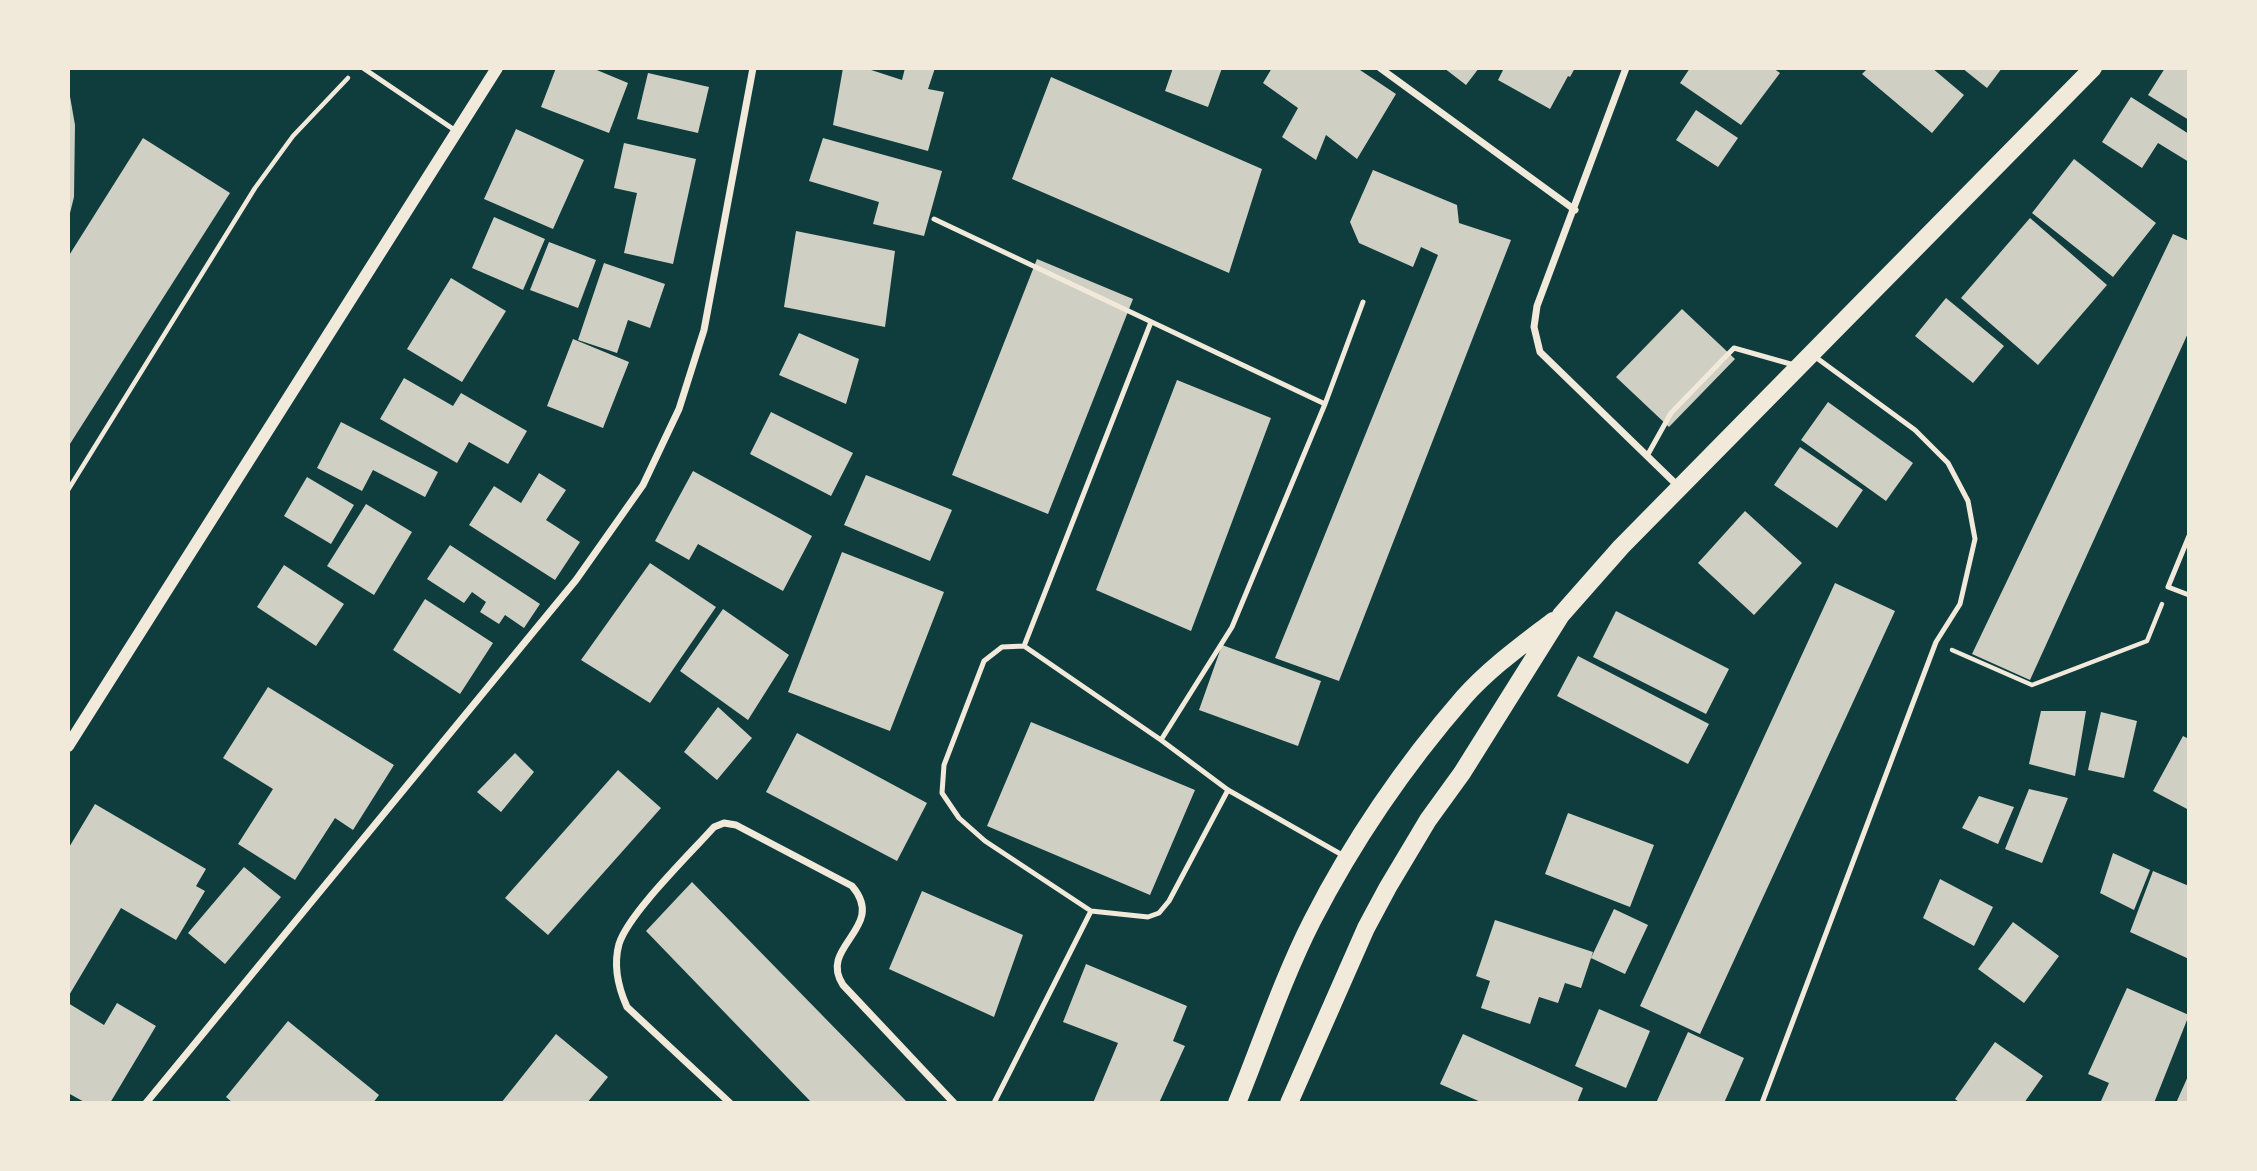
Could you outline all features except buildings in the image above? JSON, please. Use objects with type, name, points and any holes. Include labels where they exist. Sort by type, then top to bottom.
[{"type":"main road","points":[[1289,1103],[1360,941],[1388,887],[1428,820],[1462,773],[1561,615],[1679,487],[2093,68]]},
{"type":"main road","points":[[1237,1103],[1311,922],[1390,793],[1465,696],[1504,659],[1561,615]]},
{"type":"street","points":[[68,746],[497,68]]},
{"type":"street","points":[[146,1103],[576,580],[643,485],[679,409],[704,330],[753,68]]},
{"type":"street","points":[[1380,68],[1575,210]]},
{"type":"street","points":[[1626,68],[1537,306],[1534,327],[1540,352],[1679,487]]},
{"type":"street","points":[[730,1103],[627,1007],[617,986],[620,943],[632,919],[714,827],[724,823],[736,824],[852,886],[862,898],[864,913],[836,964],[836,975],[954,1103]]},
{"type":"lane","points":[[363,68],[457,132]]},
{"type":"lane","points":[[934,219],[1325,404]]},
{"type":"lane","points":[[1161,740],[1232,627],[1325,404],[1363,302]]},
{"type":"lane","points":[[1024,646],[1151,323]]},
{"type":"lane","points":[[1647,456],[1671,413],[1734,348],[1797,366]]},
{"type":"lane","points":[[1762,1103],[1936,642],[1960,604],[1975,539],[1968,501],[1948,463],[1915,430],[1811,353]]},
{"type":"lane","points":[[2189,536],[2168,587],[2189,595]]},
{"type":"lane","points":[[1228,790],[1169,901],[1159,914],[1148,917],[1091,911],[985,841],[959,818],[942,793],[944,765],[984,661],[1002,647],[1024,646],[1161,740],[1228,790],[1348,858]]},
{"type":"lane","points":[[994,1103],[1091,911]]},
{"type":"path","points":[[68,490],[256,188],[293,136],[357,68]]},
{"type":"path","points":[[1936,642],[2032,685],[2147,641],[2168,587]]}]
